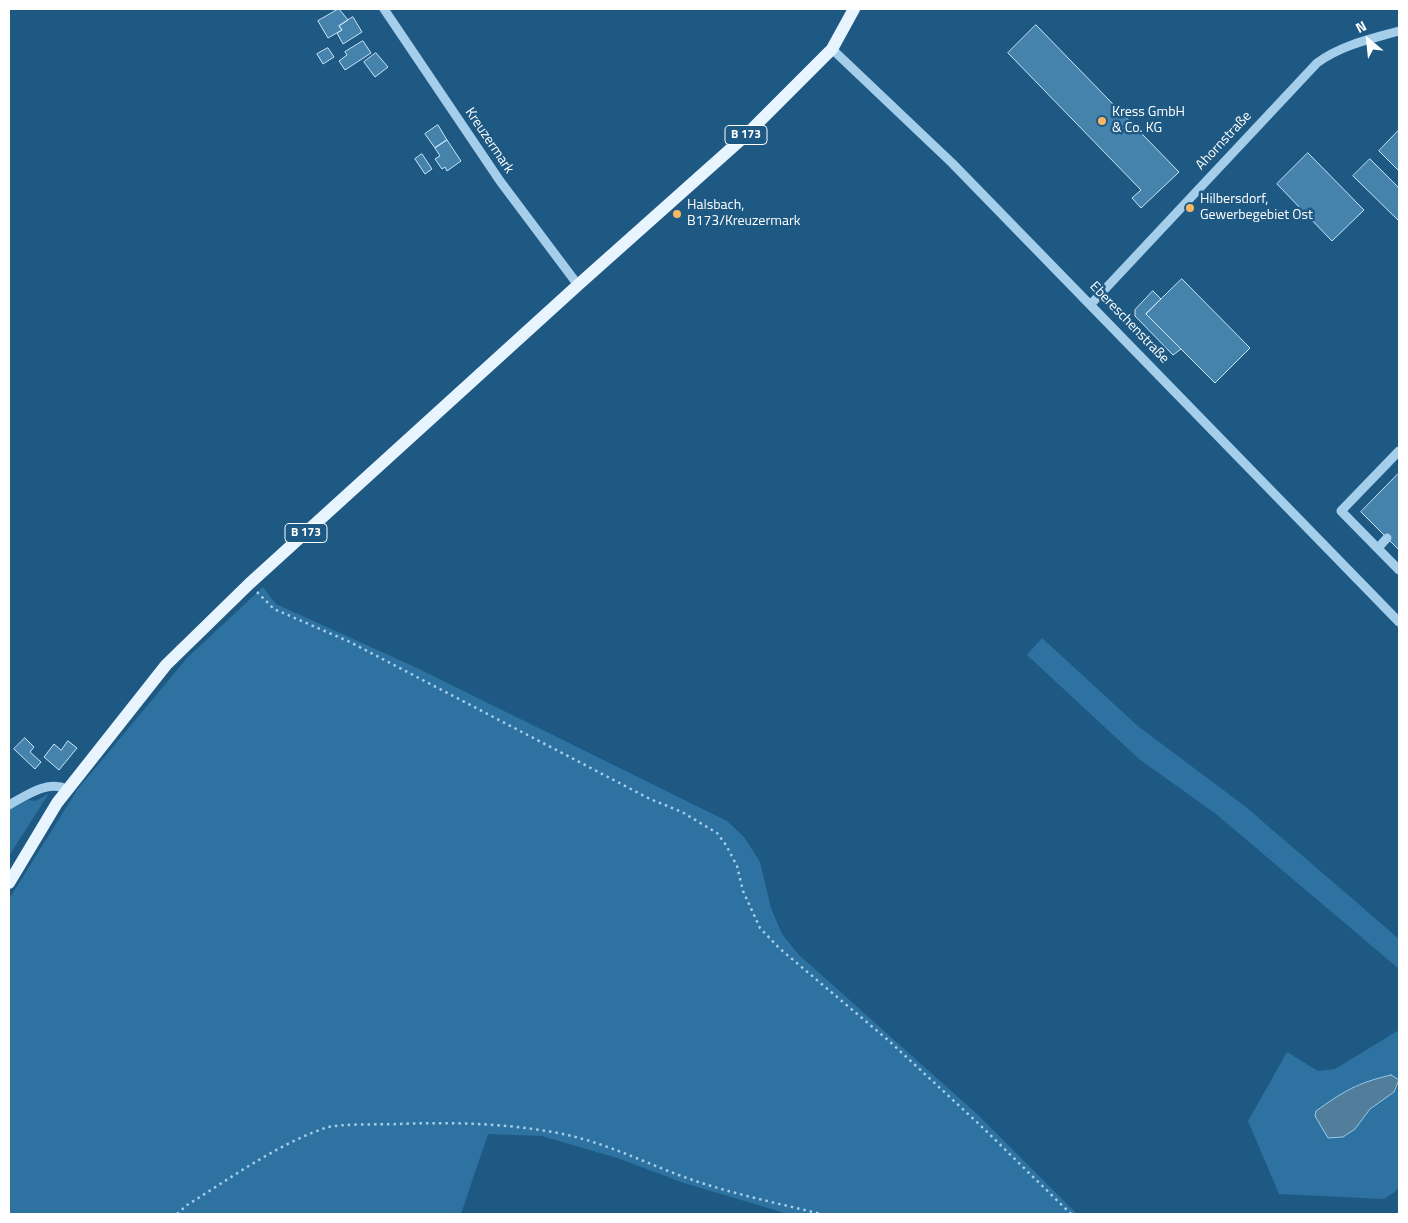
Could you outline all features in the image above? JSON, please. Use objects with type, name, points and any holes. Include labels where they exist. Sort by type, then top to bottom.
[{"type":"main road","name":"B 173","points":[[9,883],[68,788],[166,665],[249,584],[578,284],[744,137],[832,49],[854,9]]},
{"type":"street","name":"Kreuzermark","points":[[384,9],[500,181],[578,284]]},
{"type":"street","name":"Ahornstraße","points":[[1091,304],[1317,63],[1330,53],[1347,46],[1399,31]]},
{"type":"street","name":"Ebereschenstraße","points":[[832,49],[952,163],[1399,622]]},
{"type":"street","points":[[1399,451],[1341,512],[1399,570]]},
{"type":"street","points":[[1378,548],[1387,538]]},
{"type":"street","points":[[9,805],[48,785],[59,785],[68,788]]},
{"type":"path","points":[[249,584],[274,609],[350,642],[650,799],[690,817],[717,834],[726,845],[737,866],[743,891],[760,928],[779,948],[888,1040],[980,1125],[1070,1214]]},
{"type":"path","points":[[177,1214],[187,1205],[264,1158],[299,1138],[328,1127],[442,1122],[491,1123],[559,1133],[633,1155],[676,1174],[719,1188],[821,1214]]},
{"type":"shaded area","points":[[263,587],[276,604],[417,668],[727,821],[744,837],[760,862],[771,908],[782,934],[798,954],[977,1114],[1077,1214],[788,1214],[684,1183],[617,1158],[542,1136],[488,1134],[461,1214],[9,1214],[9,899],[77,790],[187,658]]},
{"type":"shaded area","points":[[1042,638],[1139,727],[1246,807],[1399,939],[1399,969],[1216,814],[1139,759],[1027,655]]},
{"type":"shaded area","points":[[49,793],[9,856],[9,810],[28,800],[36,801]]},
{"type":"shaded area","points":[[1399,1030],[1399,1080],[1391,1075],[1369,1081],[1343,1093],[1316,1111],[1355,1129],[1370,1109],[1394,1092],[1399,1084],[1399,1184],[1396,1191],[1384,1199],[1279,1194],[1248,1121],[1287,1052],[1318,1071],[1335,1069]]},
{"type":"shaded area","points":[[1391,1075],[1399,1080],[1394,1092],[1370,1109],[1355,1129],[1343,1137],[1328,1138],[1315,1116],[1316,1111],[1351,1088]]},
{"type":"building","points":[[339,9],[348,20],[339,26],[342,30],[328,38],[318,21]]},
{"type":"building","points":[[353,17],[362,32],[343,44],[337,33],[342,30],[339,26]]},
{"type":"building","name":"Kress GmbH & Co. KG","points":[[1036,25],[1179,172],[1141,208],[1132,198],[1141,190],[1008,53]]},
{"type":"building","points":[[363,41],[371,53],[345,70],[339,61],[347,55],[345,52]]},
{"type":"building","points":[[328,48],[334,57],[323,64],[317,54]]},
{"type":"building","points":[[376,53],[388,67],[375,77],[364,62]]},
{"type":"building","points":[[438,125],[447,140],[435,148],[425,134]]},
{"type":"building","points":[[1399,130],[1399,171],[1379,151]]},
{"type":"building","points":[[447,140],[461,161],[447,171],[445,167],[442,169],[435,159],[440,156],[435,148]]},
{"type":"building","points":[[1308,153],[1364,210],[1332,241],[1277,184]]},
{"type":"building","points":[[422,154],[432,169],[425,174],[415,159]]},
{"type":"building","points":[[1370,159],[1399,188],[1399,221],[1353,176]]},
{"type":"building","points":[[1182,279],[1250,348],[1215,383],[1146,314]]},
{"type":"building","points":[[1153,291],[1161,299],[1146,314],[1181,349],[1173,355],[1135,316],[1135,310]]},
{"type":"building","points":[[1399,473],[1399,550],[1361,512]]},
{"type":"building","points":[[25,738],[34,747],[30,752],[41,762],[35,769],[14,749]]},
{"type":"building","points":[[68,741],[77,748],[59,770],[44,757],[54,744],[61,750]]},
{"type":"place","name":"Kress GmbH & Co. KG","points":[[1102,121]]},
{"type":"place","name":"Hilbersdorf, Gewerbegebiet Ost","points":[[1190,208]]},
{"type":"place","name":"Halsbach, B173/Kreuzermark","points":[[677,214]]}]
